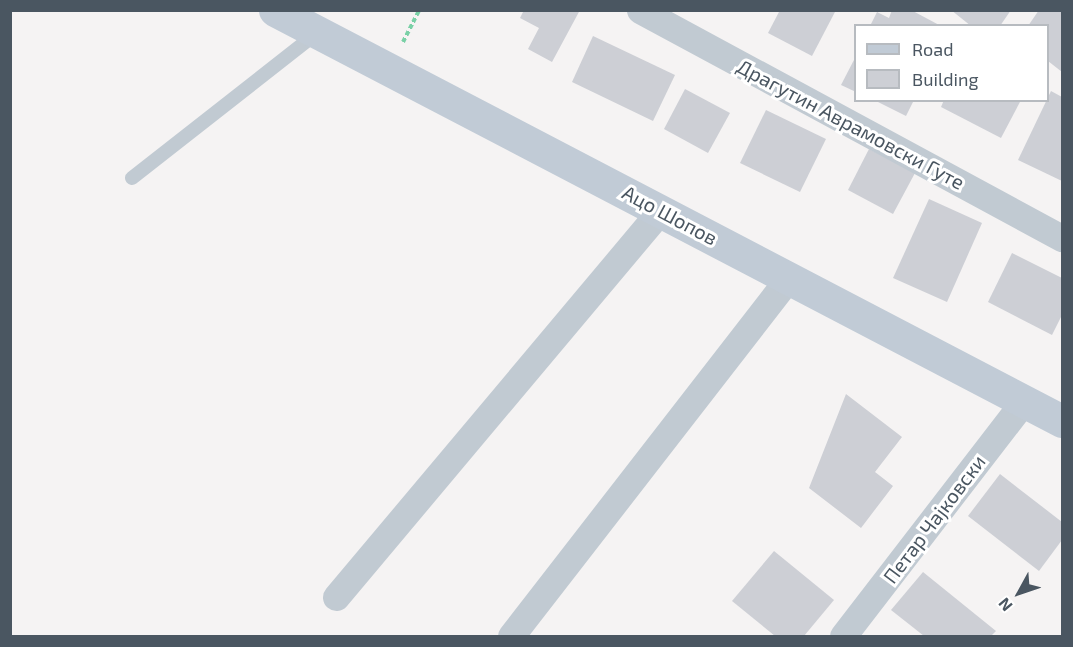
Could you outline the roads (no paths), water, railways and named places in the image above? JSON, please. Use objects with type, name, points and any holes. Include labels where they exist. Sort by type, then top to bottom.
[{"type":"street","name":"Ацо Шопов","points":[[275,10],[1062,421]]},
{"type":"street","name":"Драгутин Аврамовски Гуте","points":[[640,10],[1062,238]]},
{"type":"street","points":[[336,597],[661,210]]},
{"type":"street","points":[[511,636],[789,278]]},
{"type":"street","name":"Петар Чајковски","points":[[843,636],[1024,401]]},
{"type":"lane","points":[[132,178],[319,32]]}]
